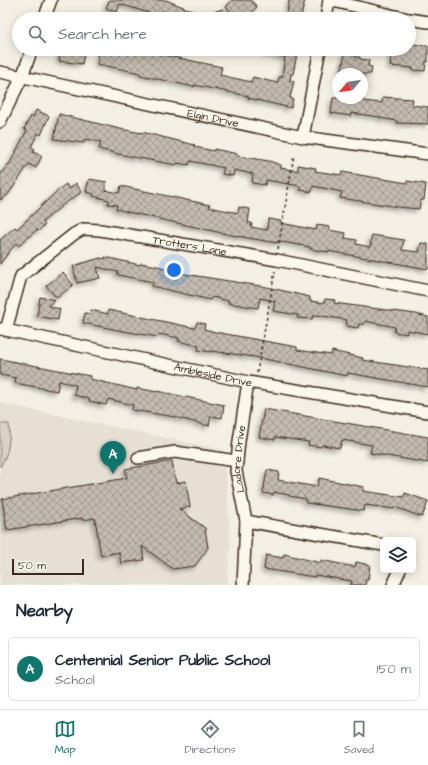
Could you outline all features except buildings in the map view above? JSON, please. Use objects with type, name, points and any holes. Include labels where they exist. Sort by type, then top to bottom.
[{"type":"street","points":[[47,12],[51,0]]},
{"type":"street","points":[[327,12],[329,0],[379,12]]},
{"type":"street","points":[[416,20],[428,22]]},
{"type":"street","points":[[0,122],[22,77],[30,56]]},
{"type":"street","points":[[303,137],[319,56]]},
{"type":"street","name":"Elgin Drive","points":[[0,72],[303,137],[428,154]]},
{"type":"street","name":"Trotters Lane","points":[[3,329],[21,276],[74,234],[83,229],[100,230],[276,260],[428,291]]},
{"type":"street","name":"Ambleside Drive","points":[[3,329],[248,382],[428,412]]},
{"type":"street","name":"Ladore Drive","points":[[244,585],[246,521],[236,471],[248,382]]},
{"type":"street","points":[[138,458],[175,452],[237,461]]},
{"type":"street","points":[[246,521],[380,544]]},
{"type":"street","points":[[393,585],[399,573]]},
{"type":"shaded area","points":[[0,403],[223,450],[228,498],[230,548],[227,585],[0,585]]},
{"type":"shaded area","points":[[0,424],[9,424],[9,436],[7,451],[0,467]]},
{"type":"place","name":"Centennial Senior Public School","points":[[113,474]]}]
